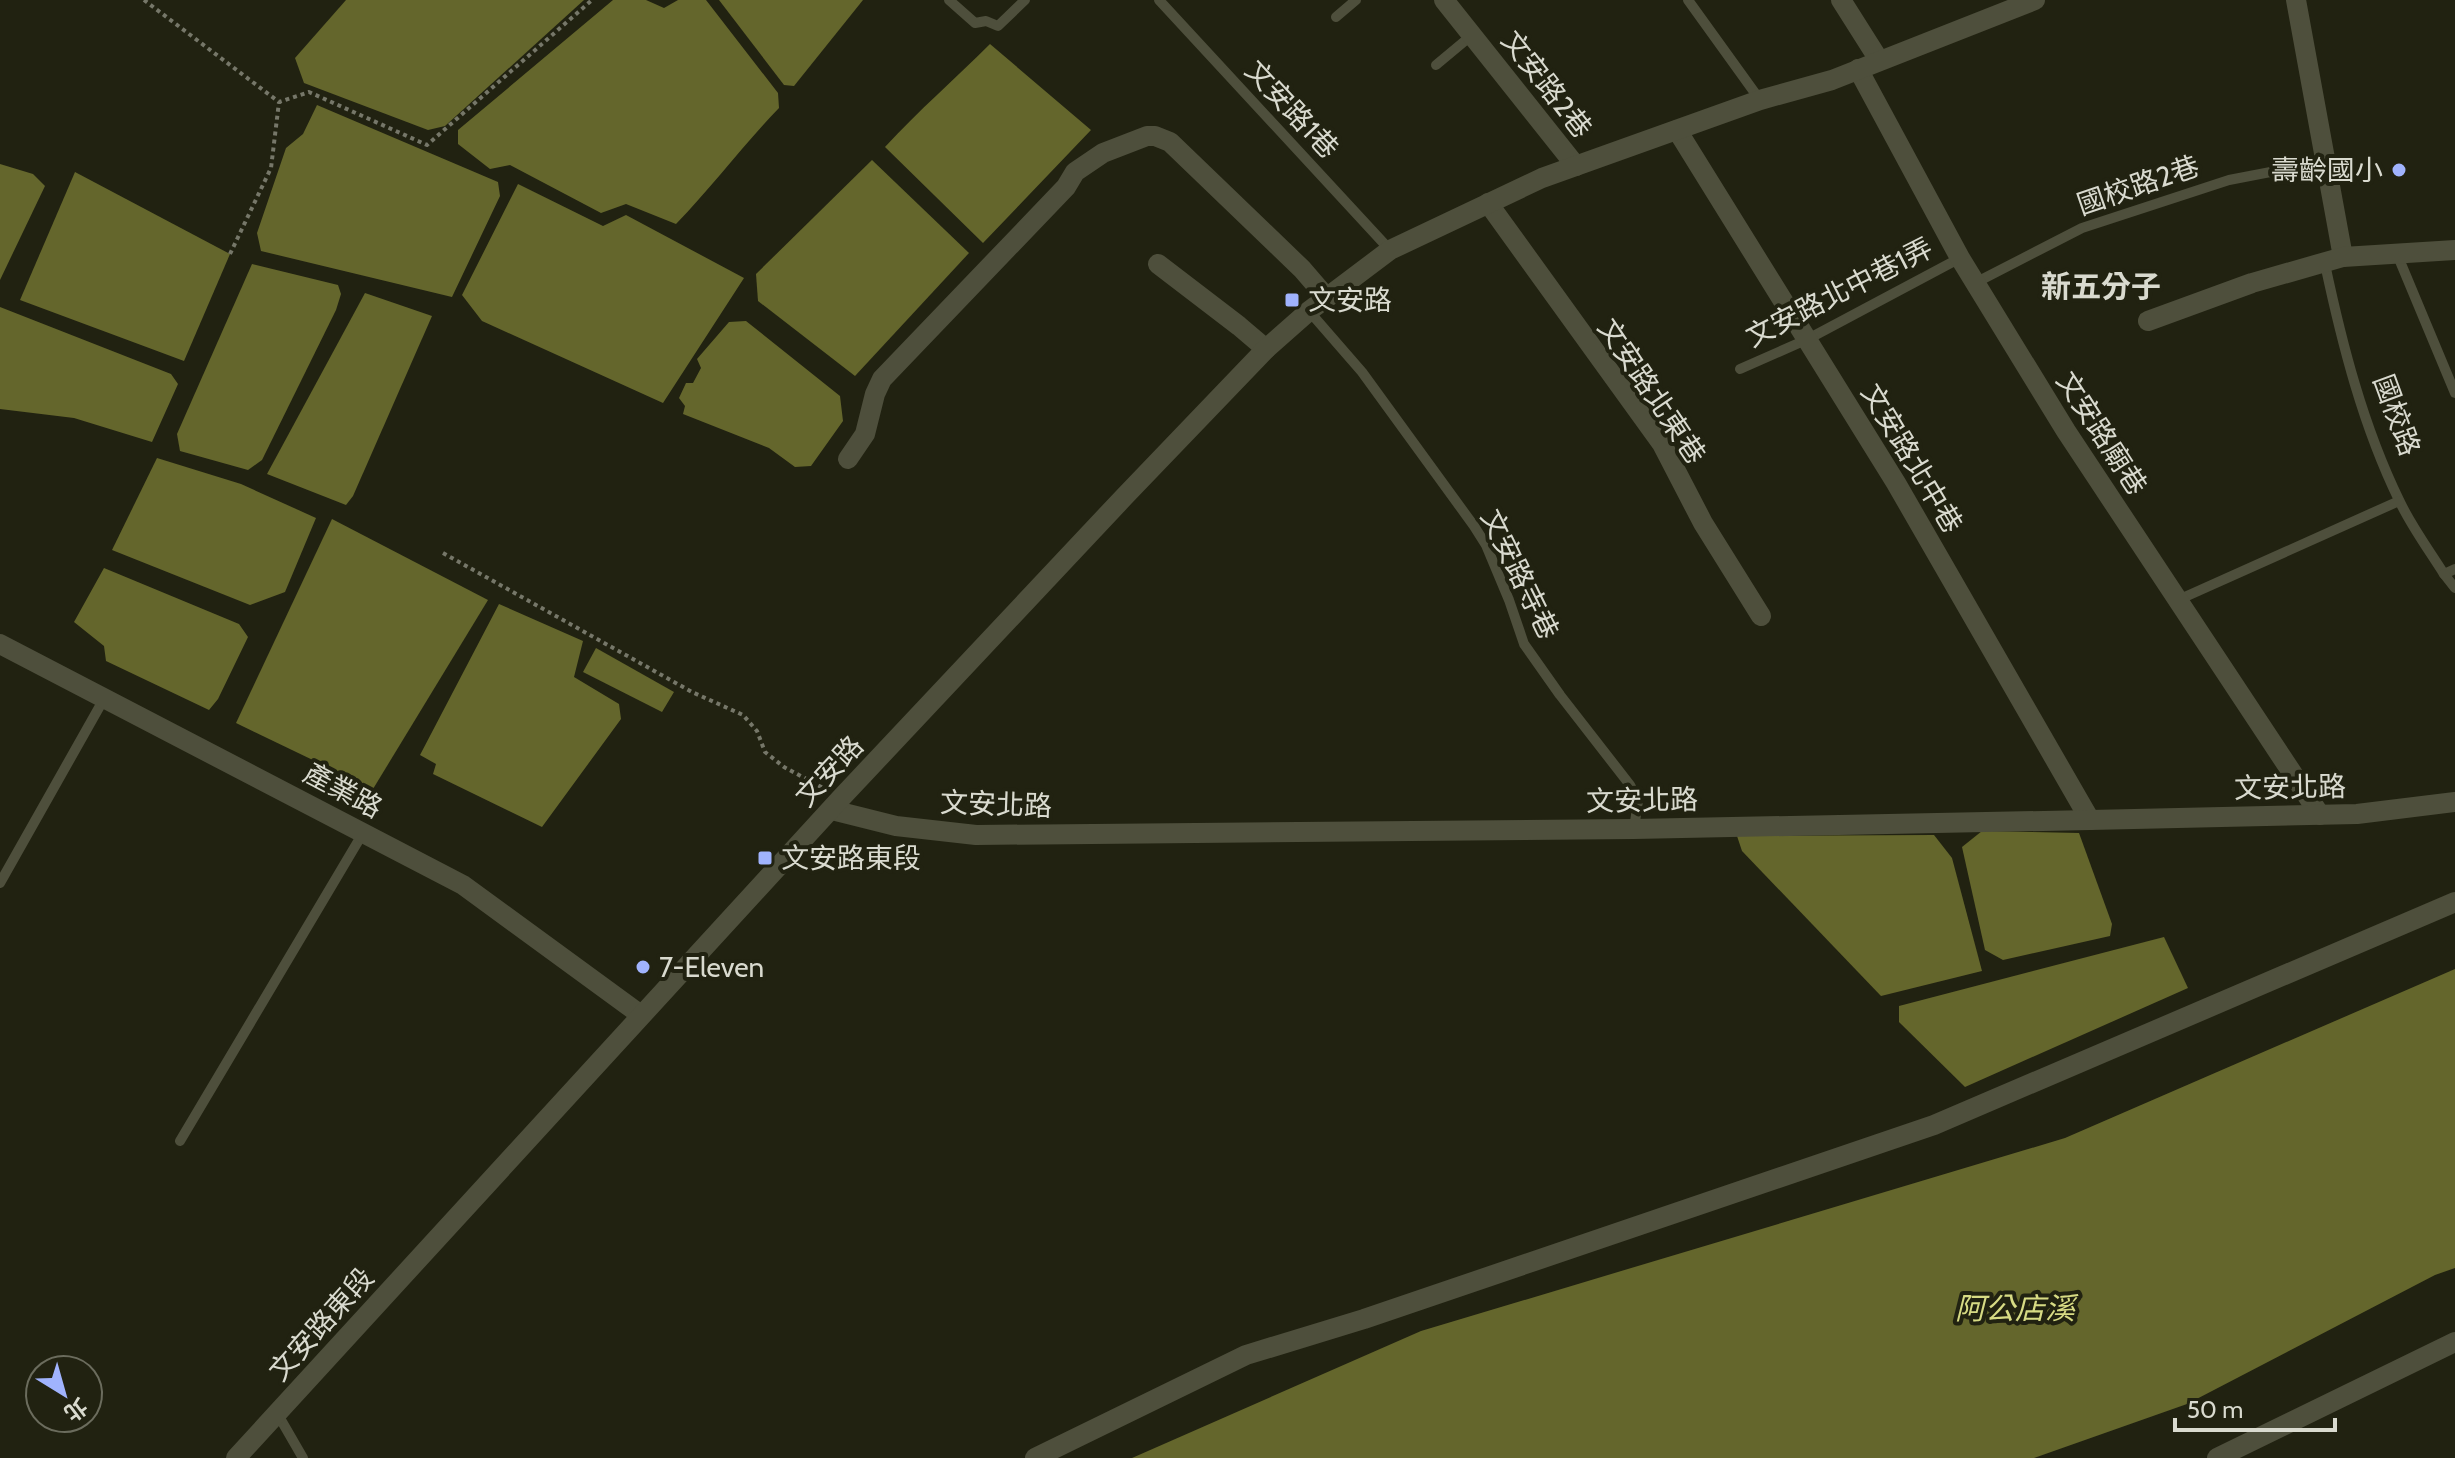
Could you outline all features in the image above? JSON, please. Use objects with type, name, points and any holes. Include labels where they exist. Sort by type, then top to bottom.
[{"type":"street","name":"文安路2巷","points":[[1444,0],[1576,166]]},
{"type":"street","points":[[1841,0],[1879,60]]},
{"type":"street","name":"文安路","points":[[641,1015],[1266,349],[1309,311],[1390,250],[1542,178],[1760,100],[1832,80],[2033,0]]},
{"type":"street","name":"國校路","points":[[2296,0],[2327,161],[2334,260]]},
{"type":"street","name":"文安路廟巷","points":[[1858,69],[1960,258],[2066,431],[2320,815]]},
{"type":"street","name":"文安路北中巷","points":[[1677,130],[1896,483],[2090,820]]},
{"type":"street","points":[[848,459],[865,434],[882,379],[1066,187],[1075,172],[1103,153],[1139,139],[1155,136],[1170,142],[1302,269],[1327,298]]},
{"type":"street","name":"文安路北東巷","points":[[1488,203],[1662,444],[1703,523],[1761,616]]},
{"type":"street","points":[[2148,321],[2252,283],[2334,260],[2455,250]]},
{"type":"street","points":[[1158,264],[1266,349]]},
{"type":"street","name":"產業路","points":[[0,644],[463,885],[641,1015]]},
{"type":"street","name":"文安北路","points":[[837,804],[896,826],[976,835],[1634,829],[2320,815],[2357,814],[2455,802]]},
{"type":"street","points":[[1035,1458],[1246,1355],[1364,1319],[1934,1125],[2455,902]]},
{"type":"street","name":"文安路東段","points":[[236,1458],[641,1015]]},
{"type":"street","points":[[2217,1458],[2455,1342]]},
{"type":"lane","points":[[949,0],[975,23],[986,21],[998,26],[1025,0]]},
{"type":"lane","name":"文安路1巷","points":[[1159,0],[1390,250]]},
{"type":"lane","points":[[1336,17],[1356,0]]},
{"type":"lane","points":[[1688,0],[1760,100]]},
{"type":"lane","points":[[1436,65],[1472,35]]},
{"type":"lane","name":"國校路2巷","points":[[1975,283],[2082,228],[2229,180],[2327,161]]},
{"type":"lane","points":[[2397,254],[2455,393]]},
{"type":"lane","name":"文安路北中巷1弄","points":[[1740,369],[1808,339],[1960,258]]},
{"type":"lane","name":"國校路","points":[[2334,260],[2340,335],[2357,389],[2399,501],[2450,571],[2455,588]]},
{"type":"lane","name":"文安路寺巷","points":[[1309,311],[1362,372],[1486,545],[1524,644],[1630,785],[1638,801],[1634,829]]},
{"type":"lane","points":[[2178,600],[2399,501]]},
{"type":"lane","points":[[0,883],[105,697]]},
{"type":"lane","points":[[180,1141],[363,833]]},
{"type":"lane","points":[[277,1413],[303,1458]]},
{"type":"path","points":[[144,0],[279,102]]},
{"type":"path","points":[[279,102],[309,92],[427,145],[592,0]]},
{"type":"path","points":[[230,254],[271,168],[279,102]]},
{"type":"path","points":[[443,553],[692,692],[743,715],[757,731],[765,752],[837,804]]},
{"type":"water","points":[[346,0],[584,0],[445,126],[428,130],[304,83],[295,58]]},
{"type":"water","points":[[613,0],[646,0],[664,8],[678,0],[706,0],[778,93],[779,108],[676,224],[626,204],[601,213],[510,165],[490,169],[458,144],[458,130]]},
{"type":"water","points":[[719,0],[863,0],[794,86],[784,85]]},
{"type":"water","points":[[990,44],[1091,130],[983,243],[885,147]]},
{"type":"water","points":[[317,105],[498,182],[500,196],[452,297],[261,251],[257,233],[286,148],[303,134]]},
{"type":"water","points":[[872,160],[969,253],[855,376],[758,301],[756,274]]},
{"type":"water","points":[[0,164],[33,174],[45,186],[0,280]]},
{"type":"water","points":[[75,172],[230,254],[184,361],[20,300]]},
{"type":"water","points":[[518,184],[603,226],[626,215],[744,278],[663,403],[482,321],[462,295]]},
{"type":"water","points":[[252,264],[338,285],[341,294],[262,460],[248,470],[180,451],[177,434]]},
{"type":"water","points":[[365,293],[432,316],[353,496],[346,505],[267,474]]},
{"type":"water","points":[[0,307],[171,374],[178,384],[152,442],[74,418],[0,409]]},
{"type":"water","points":[[746,321],[840,396],[843,421],[811,466],[795,467],[769,448],[683,414],[685,406],[679,398],[686,383],[693,383],[701,368],[697,359],[729,322]]},
{"type":"water","points":[[157,458],[241,484],[316,518],[285,592],[250,605],[112,550]]},
{"type":"water","points":[[332,519],[488,600],[373,789],[236,723]]},
{"type":"water","points":[[104,568],[239,624],[248,637],[218,699],[209,710],[106,661],[104,646],[74,622]]},
{"type":"water","points":[[499,604],[583,641],[574,677],[619,704],[621,719],[542,827],[433,774],[436,764],[420,755]]},
{"type":"water","points":[[596,648],[674,692],[662,712],[583,672]]},
{"type":"water","points":[[1982,831],[2079,833],[2112,924],[2110,936],[2003,960],[1985,950],[1962,847]]},
{"type":"water","points":[[1934,835],[1952,858],[1982,971],[1881,996],[1742,851],[1737,836]]},
{"type":"water","points":[[2164,937],[2188,988],[1965,1087],[1899,1022],[1899,1006]]},
{"type":"water","name":"阿公店溪","points":[[2455,969],[2455,1268],[2435,1275],[2187,1404],[2034,1458],[1132,1458],[1421,1331],[2065,1138]]},
{"type":"place","name":"壽齡國小","points":[[2399,170]]},
{"type":"place","name":"文安路","points":[[1292,300]]},
{"type":"place","name":"文安路東段","points":[[765,858]]},
{"type":"place","name":"7-Eleven","points":[[643,967]]},
{"type":"district","name":"新五分子","points":[[2101,286]]}]
